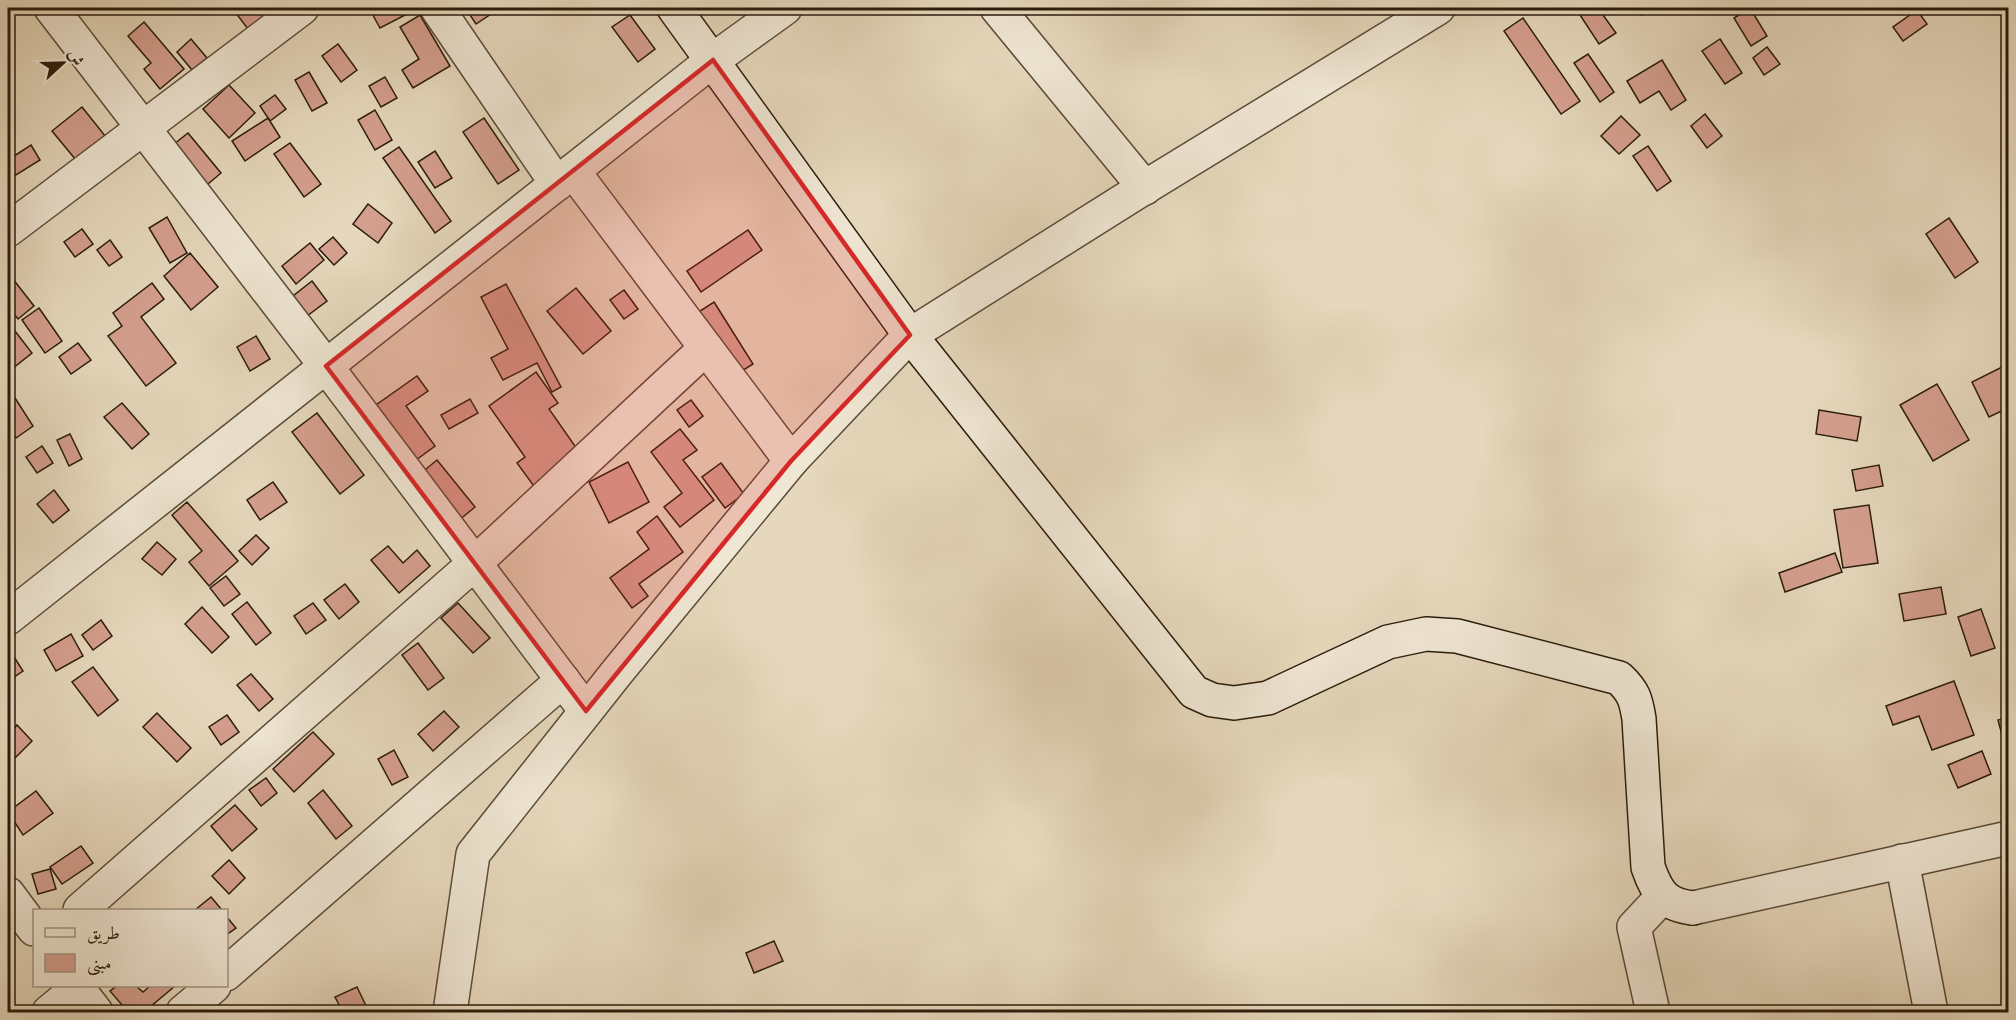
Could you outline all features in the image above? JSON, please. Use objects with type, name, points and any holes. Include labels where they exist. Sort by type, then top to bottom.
[{"type":"street","points":[[51,8],[326,366],[586,711]]},
{"type":"street","points":[[8,230],[302,8]]},
{"type":"street","points":[[437,8],[565,177],[706,348],[791,461]]},
{"type":"street","points":[[674,8],[910,335],[1194,692],[1212,700],[1234,703],[1268,698],[1388,642],[1426,634],[1457,636],[1619,678],[1631,689],[1639,719],[1648,867],[1653,882],[1663,896],[1677,906],[1693,908],[2008,838]]},
{"type":"street","points":[[8,618],[713,60],[785,8]]},
{"type":"street","points":[[996,8],[1144,188]]},
{"type":"street","points":[[450,1012],[472,854],[791,461],[910,335],[1427,10]]},
{"type":"street","points":[[81,909],[475,563],[706,348]]},
{"type":"street","points":[[228,972],[563,680]]},
{"type":"street","points":[[1902,861],[1931,1012]]},
{"type":"street","points":[[8,894],[33,928]]},
{"type":"street","points":[[1653,1012],[1634,927],[1663,896]]},
{"type":"street","points":[[183,1012],[213,987]]},
{"type":"street","points":[[49,1012],[84,995]]},
{"type":"highlighted area","points":[[713,60],[910,335],[791,461],[586,711],[326,366]]},
{"type":"building","points":[[232,8],[260,8],[266,16],[248,29]]},
{"type":"building","points":[[369,8],[411,8],[413,11],[380,28]]},
{"type":"building","points":[[474,8],[500,8],[476,24],[468,12]]},
{"type":"building","points":[[1591,8],[1598,8],[1616,33],[1599,44],[1580,15]]},
{"type":"building","points":[[1639,8],[1661,8],[1642,15]]},
{"type":"building","points":[[1750,8],[1767,36],[1751,46],[1734,18]]},
{"type":"building","points":[[1917,10],[1927,24],[1903,41],[1893,27]]},
{"type":"building","points":[[420,15],[450,66],[413,88],[402,70],[419,59],[400,27]]},
{"type":"building","points":[[630,15],[655,49],[638,62],[612,27]]},
{"type":"building","points":[[1523,18],[1580,101],[1561,114],[1504,31]]},
{"type":"building","points":[[144,22],[184,69],[160,89],[144,69],[151,63],[128,36]]},
{"type":"building","points":[[191,39],[207,58],[192,70],[177,52]]},
{"type":"building","points":[[1720,39],[1742,73],[1725,84],[1702,51]]},
{"type":"building","points":[[338,44],[357,70],[341,82],[322,56]]},
{"type":"building","points":[[1767,47],[1780,64],[1764,75],[1753,58]]},
{"type":"building","points":[[1588,54],[1614,92],[1600,102],[1574,63]]},
{"type":"building","points":[[1662,60],[1686,100],[1671,110],[1659,91],[1640,103],[1627,81]]},
{"type":"building","points":[[309,72],[327,103],[312,111],[295,80]]},
{"type":"building","points":[[385,77],[397,98],[381,107],[369,86]]},
{"type":"building","points":[[229,85],[255,113],[229,138],[203,109]]},
{"type":"building","points":[[275,95],[286,109],[270,121],[260,106]]},
{"type":"building","points":[[82,107],[106,137],[76,160],[52,131]]},
{"type":"building","points":[[375,110],[392,140],[375,150],[358,120]]},
{"type":"building","points":[[1705,114],[1722,136],[1707,148],[1691,126]]},
{"type":"building","points":[[1621,116],[1640,135],[1619,154],[1601,136]]},
{"type":"building","points":[[268,118],[280,137],[245,161],[232,141]]},
{"type":"building","points":[[484,118],[519,170],[498,184],[463,132]]},
{"type":"building","points":[[188,133],[221,173],[202,189],[169,148]]},
{"type":"building","points":[[290,143],[321,184],[304,197],[274,154]]},
{"type":"building","points":[[31,145],[40,160],[8,180],[8,160]]},
{"type":"building","points":[[1648,146],[1671,181],[1657,191],[1633,156]]},
{"type":"building","points":[[399,147],[451,221],[435,233],[383,158]]},
{"type":"building","points":[[435,151],[452,178],[435,188],[418,162]]},
{"type":"building","points":[[368,204],[392,223],[378,243],[353,224]]},
{"type":"building","points":[[167,217],[187,253],[170,263],[149,228]]},
{"type":"building","points":[[1949,218],[1978,262],[1955,278],[1926,234]]},
{"type":"building","points":[[82,229],[93,244],[75,257],[64,242]]},
{"type":"building","points":[[748,230],[762,250],[701,292],[687,271]]},
{"type":"building","points":[[333,237],[347,253],[334,265],[319,249]]},
{"type":"building","points":[[110,240],[122,257],[109,266],[97,250]]},
{"type":"building","points":[[310,243],[324,260],[296,284],[282,266]]},
{"type":"building","points":[[190,253],[218,287],[191,310],[164,276]]},
{"type":"building","points":[[9,274],[34,306],[18,319],[8,306]]},
{"type":"building","points":[[312,281],[327,301],[307,316],[293,296]]},
{"type":"building","points":[[152,283],[164,299],[141,317],[176,363],[146,386],[108,336],[122,326],[113,313]]},
{"type":"building","points":[[506,284],[561,387],[552,392],[537,363],[503,380],[491,358],[508,349],[481,297]]},
{"type":"building","points":[[576,288],[611,331],[583,354],[547,311]]},
{"type":"building","points":[[624,290],[638,309],[624,319],[610,300]]},
{"type":"building","points":[[714,302],[753,364],[723,383],[683,322]]},
{"type":"building","points":[[39,308],[62,341],[45,353],[22,320]]},
{"type":"building","points":[[8,322],[32,353],[8,372]]},
{"type":"building","points":[[256,336],[270,359],[250,371],[237,347]]},
{"type":"building","points":[[78,343],[91,360],[71,374],[59,357]]},
{"type":"building","points":[[2008,364],[2008,408],[1989,417],[1972,382]]},
{"type":"building","points":[[536,372],[558,403],[549,409],[582,456],[536,489],[517,463],[525,457],[489,406]]},
{"type":"building","points":[[417,376],[428,391],[406,406],[435,446],[416,460],[376,405]]},
{"type":"building","points":[[1937,384],[1969,440],[1933,461],[1900,405]]},
{"type":"building","points":[[8,387],[33,426],[16,438],[8,426]]},
{"type":"building","points":[[470,399],[478,413],[449,429],[441,415]]},
{"type":"building","points":[[691,400],[703,416],[689,427],[677,410]]},
{"type":"building","points":[[122,403],[149,434],[132,449],[104,417]]},
{"type":"building","points":[[1819,410],[1861,417],[1857,441],[1816,434]]},
{"type":"building","points":[[317,413],[364,475],[340,494],[292,432]]},
{"type":"building","points":[[680,429],[697,450],[683,460],[714,500],[680,527],[664,507],[682,493],[651,452]]},
{"type":"building","points":[[70,434],[82,459],[69,466],[57,440]]},
{"type":"building","points":[[42,446],[53,463],[37,473],[26,457]]},
{"type":"building","points":[[437,460],[475,507],[458,521],[420,474]]},
{"type":"building","points":[[628,462],[649,502],[609,523],[589,482]]},
{"type":"building","points":[[721,463],[744,494],[725,508],[702,477]]},
{"type":"building","points":[[1879,465],[1883,486],[1856,491],[1852,470]]},
{"type":"building","points":[[273,482],[287,502],[260,520],[247,500]]},
{"type":"building","points":[[54,490],[69,510],[53,523],[37,504]]},
{"type":"building","points":[[187,502],[238,561],[209,586],[189,562],[202,551],[172,515]]},
{"type":"building","points":[[1869,505],[1878,563],[1843,568],[1834,510]]},
{"type":"building","points":[[657,516],[683,552],[639,584],[648,596],[632,608],[610,578],[649,549],[637,532]]},
{"type":"building","points":[[256,535],[269,548],[252,565],[239,551]]},
{"type":"building","points":[[157,542],[176,559],[162,575],[142,559]]},
{"type":"building","points":[[388,546],[403,563],[417,550],[430,566],[399,593],[371,560]]},
{"type":"building","points":[[1835,553],[1842,572],[1785,592],[1779,573]]},
{"type":"building","points":[[226,576],[240,594],[224,606],[210,588]]},
{"type":"building","points":[[345,584],[359,602],[339,619],[324,600]]},
{"type":"building","points":[[1941,587],[1946,614],[1904,621],[1899,594]]},
{"type":"building","points":[[247,602],[271,633],[256,645],[232,614]]},
{"type":"building","points":[[313,603],[326,620],[306,634],[294,616]]},
{"type":"building","points":[[458,603],[490,638],[473,653],[441,618]]},
{"type":"building","points":[[202,607],[229,637],[212,653],[185,624]]},
{"type":"building","points":[[1981,609],[1995,648],[1971,656],[1958,617]]},
{"type":"building","points":[[101,620],[112,636],[93,650],[82,635]]},
{"type":"building","points":[[71,634],[83,656],[56,671],[44,650]]},
{"type":"building","points":[[418,643],[444,678],[428,690],[402,655]]},
{"type":"building","points":[[11,652],[23,671],[8,681],[8,654]]},
{"type":"building","points":[[93,667],[118,700],[98,716],[72,682]]},
{"type":"building","points":[[251,674],[273,699],[259,711],[237,685]]},
{"type":"building","points":[[1954,681],[1974,735],[1932,750],[1919,716],[1893,725],[1886,706]]},
{"type":"building","points":[[444,711],[459,727],[433,751],[418,734]]},
{"type":"building","points":[[157,713],[191,748],[177,762],[143,727]]},
{"type":"building","points":[[227,715],[239,732],[221,745],[209,727]]},
{"type":"building","points":[[2008,718],[2008,738],[2003,739],[1998,720]]},
{"type":"building","points":[[17,725],[32,741],[13,760],[8,755],[8,736]]},
{"type":"building","points":[[313,732],[334,754],[294,792],[273,769]]},
{"type":"building","points":[[394,750],[408,777],[392,785],[378,759]]},
{"type":"building","points":[[1982,751],[1991,774],[1958,788],[1948,765]]},
{"type":"building","points":[[266,778],[277,793],[261,806],[249,790]]},
{"type":"building","points":[[323,790],[352,826],[336,839],[308,803]]},
{"type":"building","points":[[36,791],[53,813],[23,835],[8,812]]},
{"type":"building","points":[[235,805],[257,829],[232,851],[211,826]]},
{"type":"building","points":[[81,846],[93,863],[62,884],[50,867]]},
{"type":"building","points":[[229,860],[245,878],[229,894],[212,876]]},
{"type":"building","points":[[50,869],[56,889],[38,894],[32,874]]},
{"type":"building","points":[[211,897],[221,909],[196,909]]},
{"type":"building","points":[[228,918],[236,928],[228,934]]},
{"type":"building","points":[[774,941],[783,961],[754,973],[746,953]]},
{"type":"building","points":[[116,987],[137,987],[143,992],[149,987],[174,987],[144,1012],[128,1012],[110,991]]},
{"type":"building","points":[[357,987],[369,1012],[343,1012],[335,997]]}]
